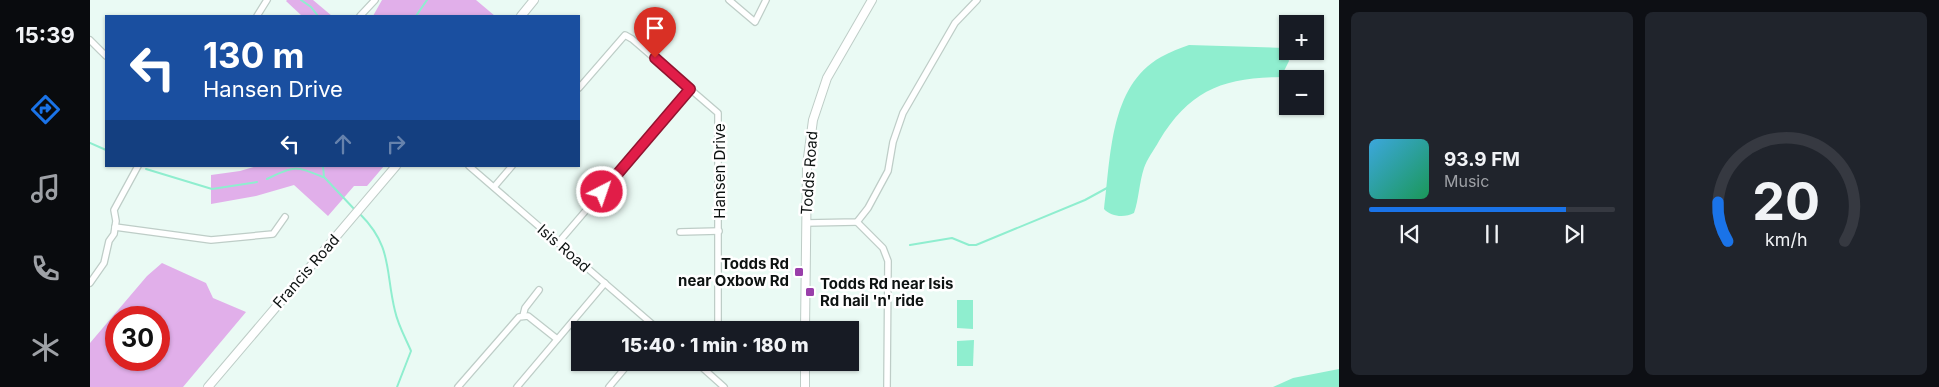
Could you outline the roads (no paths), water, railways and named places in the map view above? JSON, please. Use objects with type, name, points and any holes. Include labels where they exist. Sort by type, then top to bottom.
[{"type":"street","points":[[259,15],[267,0]]},
{"type":"street","points":[[361,15],[375,0]]},
{"type":"street","points":[[522,15],[534,0]]},
{"type":"street","points":[[729,0],[754,22],[766,0]]},
{"type":"street","name":"Todds Road","points":[[805,321],[807,165],[815,112],[827,78],[872,0]]},
{"type":"street","points":[[857,222],[868,208],[888,171],[893,142],[903,112],[955,23],[977,0]]},
{"type":"street","name":"Hansen Drive","points":[[580,87],[625,35],[715,110],[720,118],[718,321]]},
{"type":"street","points":[[91,44],[105,55]]},
{"type":"street","points":[[558,243],[690,89]]},
{"type":"street","points":[[91,280],[104,263],[109,241],[114,234],[114,210],[137,167]]},
{"type":"street","name":"Francis Road","points":[[208,387],[395,167]]},
{"type":"street","name":"Isis Road","points":[[470,167],[648,321]]},
{"type":"street","points":[[494,187],[511,167]]},
{"type":"street","points":[[115,227],[211,240],[273,234],[285,217]]},
{"type":"street","points":[[806,223],[857,222],[883,248],[888,261],[887,387]]},
{"type":"street","points":[[680,232],[719,231]]},
{"type":"street","points":[[517,387],[605,284]]},
{"type":"street","points":[[523,316],[525,308],[539,290]]},
{"type":"street","points":[[458,387],[516,320],[523,316],[532,318],[557,339]]},
{"type":"street","points":[[609,387],[622,371]]},
{"type":"street","points":[[707,371],[724,387]]},
{"type":"street","points":[[805,371],[805,387]]},
{"type":"street","name":"Francis Road","points":[[204,387],[216,376]]},
{"type":"waterway","points":[[301,0],[311,7],[317,15]]},
{"type":"waterway","points":[[417,15],[427,0]]},
{"type":"waterway","points":[[90,143],[105,150]]},
{"type":"waterway","points":[[323,167],[324,177],[356,211]]},
{"type":"waterway","points":[[146,169],[212,189],[257,182]]},
{"type":"waterway","points":[[267,179],[289,169],[301,169],[323,177]]},
{"type":"waterway","points":[[910,245],[952,238],[969,245],[976,245],[1085,200],[1107,188]]},
{"type":"waterway","points":[[360,214],[371,226],[383,249],[396,316],[411,351],[397,387]]},
{"type":"place","name":"Todds Rd near Oxbow Rd","points":[[799,272]]},
{"type":"place","name":"Todds Rd near Isis Rd hail 'n' ride","points":[[810,292]]}]
